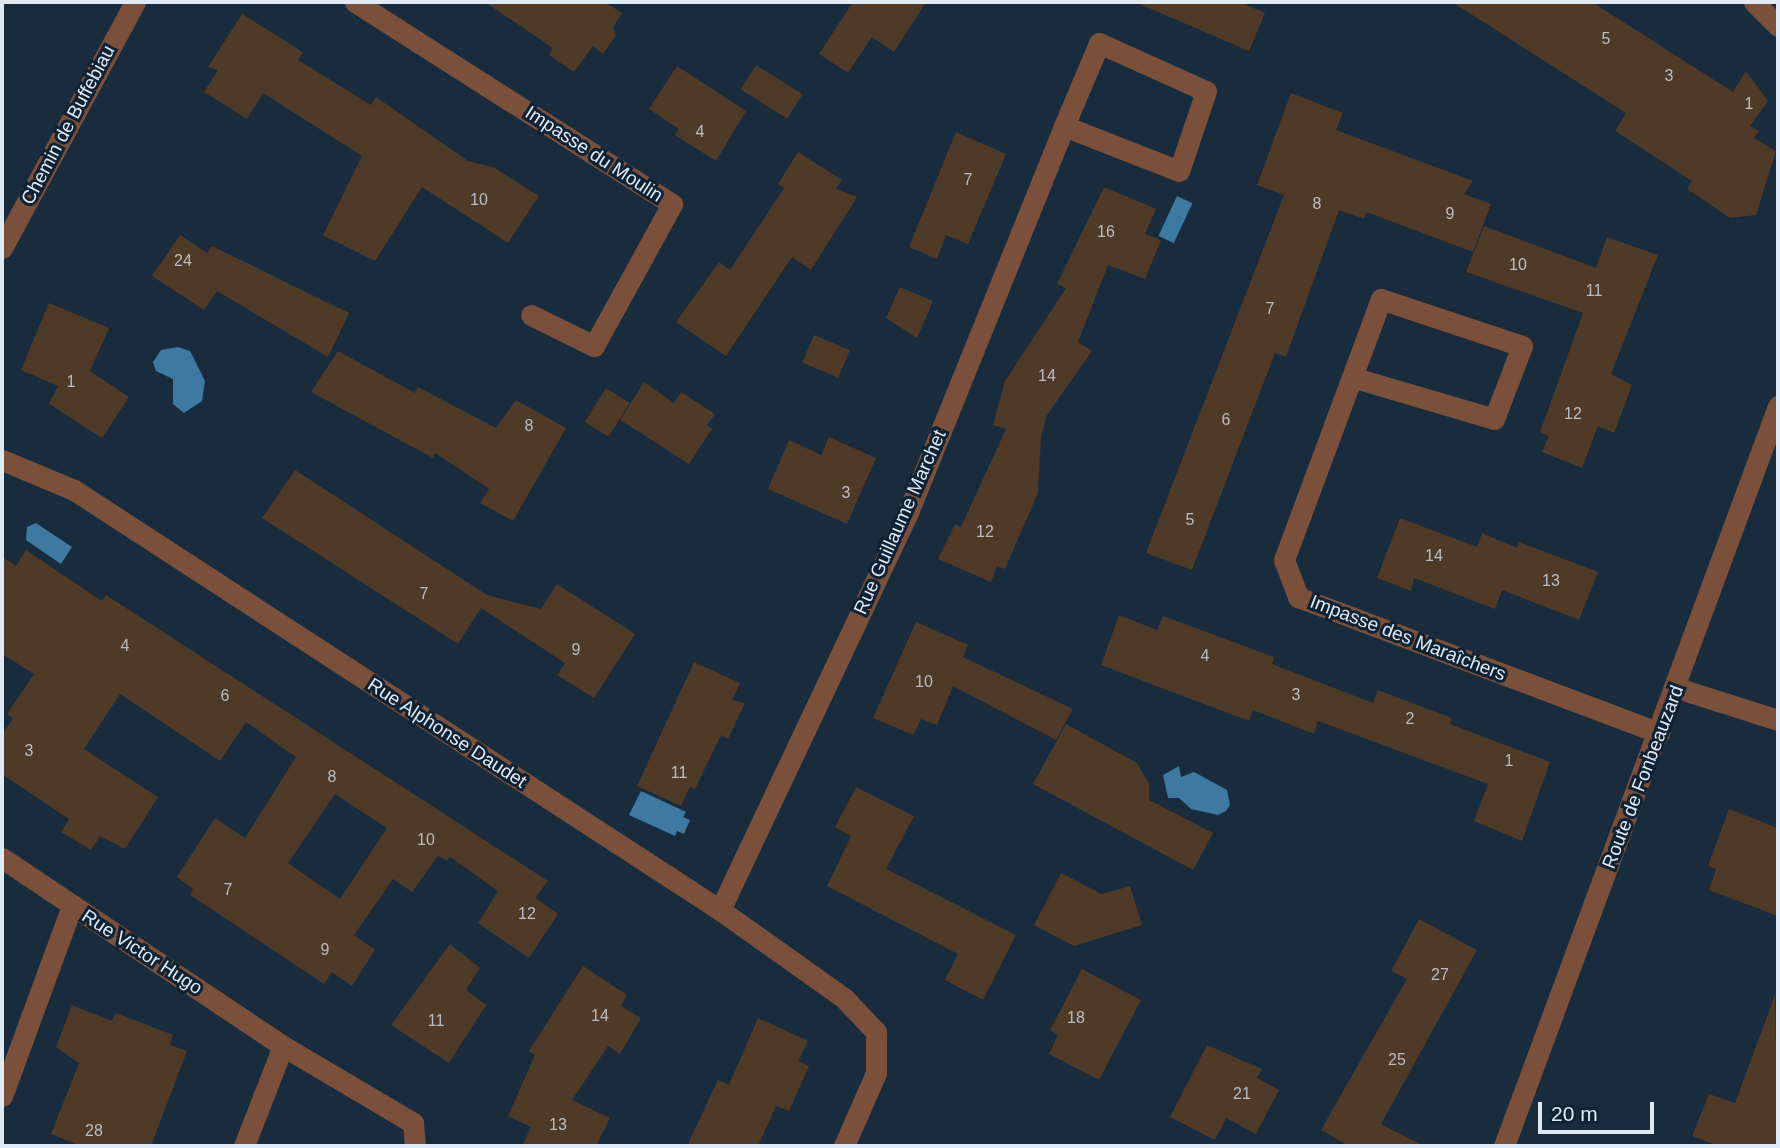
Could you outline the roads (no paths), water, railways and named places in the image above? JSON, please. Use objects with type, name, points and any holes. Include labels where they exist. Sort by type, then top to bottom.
[{"type":"street","name":"Chemin de Buffebiau","points":[[2,248],[135,2]]},
{"type":"street","name":"Impasse du Moulin","points":[[355,2],[672,204],[594,346],[531,315]]},
{"type":"street","points":[[1754,2],[1778,26]]},
{"type":"street","name":"Rue Guillaume Marchet","points":[[720,911],[907,515],[1064,127],[1099,43],[1206,91],[1179,171],[1064,127]]},
{"type":"street","name":"Impasse des Maraîchers","points":[[1356,378],[1494,419],[1522,346],[1381,299],[1356,378],[1284,560],[1298,597],[1659,733]]},
{"type":"street","name":"Route de Fonbeauzard","points":[[1504,1146],[1677,688],[1778,406]]},
{"type":"street","name":"Rue Alphonse Daudet","points":[[2,460],[74,490],[720,911],[844,998],[876,1032],[876,1073],[844,1146]]},
{"type":"street","points":[[1677,688],[1778,720]]},
{"type":"street","name":"Rue Victor Hugo","points":[[2,858],[283,1046],[414,1123],[415,1146]]},
{"type":"street","points":[[2,1096],[72,906]]},
{"type":"street","points":[[244,1146],[283,1046]]},
{"type":"water","points":[[1177,196],[1192,203],[1174,243],[1158,236]]},
{"type":"water","points":[[178,347],[190,351],[205,381],[202,401],[184,413],[173,404],[173,379],[156,371],[153,362],[161,350]]},
{"type":"water","points":[[36,523],[72,547],[61,564],[26,540],[27,527]]},
{"type":"water","points":[[1179,766],[1181,777],[1194,772],[1227,790],[1230,805],[1226,811],[1218,815],[1191,809],[1179,798],[1168,798],[1163,775]]},
{"type":"water","points":[[641,791],[686,812],[683,817],[690,820],[684,834],[677,831],[675,836],[629,815]]}]
